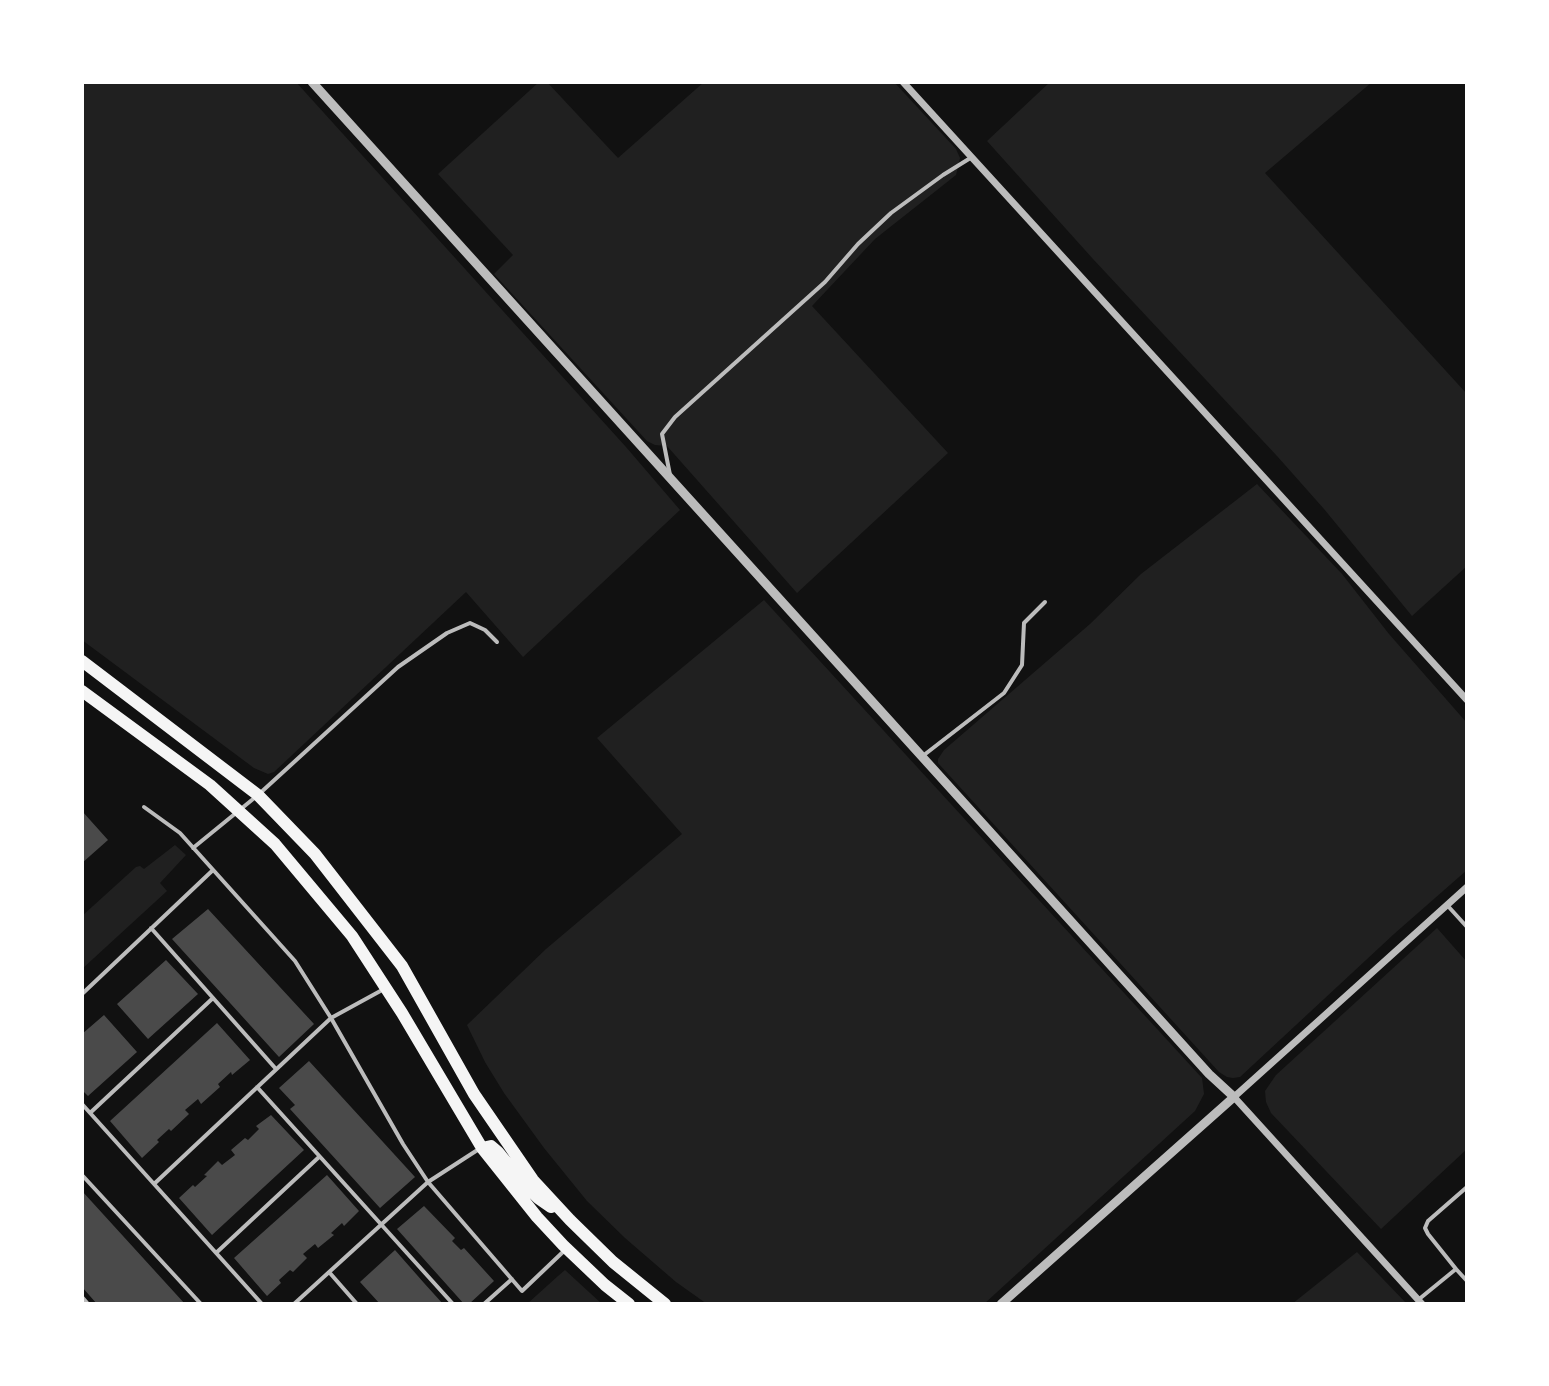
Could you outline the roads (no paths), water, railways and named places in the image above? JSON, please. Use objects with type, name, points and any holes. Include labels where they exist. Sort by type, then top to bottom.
[{"type":"main road","points":[[82,661],[258,795],[315,854],[402,966],[474,1094],[533,1180],[613,1262],[665,1304]]},
{"type":"main road","points":[[82,691],[210,785],[275,844],[352,936],[482,1148],[567,1249],[629,1304]]},
{"type":"main road","points":[[482,1148],[491,1146],[538,1198],[570,1220]]},
{"type":"street","points":[[312,82],[1209,1074],[1234,1097],[1420,1302]]},
{"type":"street","points":[[903,82],[1467,700]]},
{"type":"street","points":[[1001,1304],[1467,887]]},
{"type":"lane","points":[[670,478],[662,434],[675,417],[825,282],[858,244],[891,213],[972,157]]},
{"type":"lane","points":[[922,756],[1004,693],[1022,665],[1024,623],[1045,602]]},
{"type":"lane","points":[[193,848],[258,795],[398,667],[447,633],[470,623],[485,630],[497,642]]},
{"type":"lane","points":[[144,807],[180,833],[295,961],[428,1182],[522,1291],[567,1249]]},
{"type":"lane","points":[[82,994],[213,870]]},
{"type":"lane","points":[[1447,905],[1467,927]]},
{"type":"lane","points":[[151,928],[276,1069]]},
{"type":"lane","points":[[154,1184],[331,1018],[386,988]]},
{"type":"lane","points":[[90,1113],[213,998]]},
{"type":"lane","points":[[257,1087],[453,1304]]},
{"type":"lane","points":[[82,1104],[262,1304]]},
{"type":"lane","points":[[294,1304],[428,1182],[482,1148]]},
{"type":"lane","points":[[216,1253],[319,1157]]},
{"type":"lane","points":[[82,1175],[201,1304]]},
{"type":"lane","points":[[1467,1187],[1428,1221],[1425,1228],[1467,1281]]},
{"type":"lane","points":[[1420,1302],[1456,1269]]},
{"type":"lane","points":[[329,1272],[357,1304]]},
{"type":"lane","points":[[484,1304],[512,1279]]},
{"type":"lane","points":[[82,1297],[88,1304]]}]
